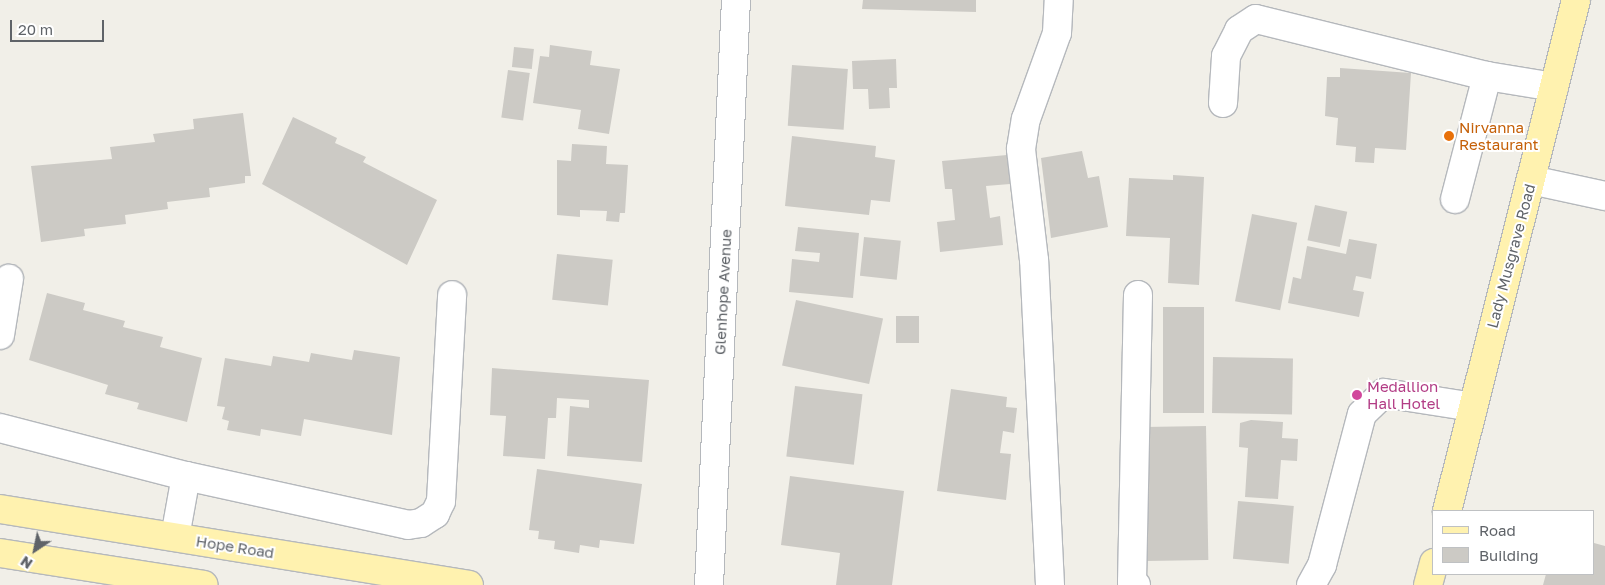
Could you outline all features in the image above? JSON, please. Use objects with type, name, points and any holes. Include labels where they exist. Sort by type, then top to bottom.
[{"type":"main road","name":"Lady Musgrave Road","points":[[1447,510],[1576,0]]},
{"type":"main road","name":"Hope Road","points":[[0,509],[469,585]]},
{"type":"main road","points":[[0,553],[204,585]]},
{"type":"main road","points":[[1428,585],[1432,570]]},
{"type":"street","name":"Glenhope Avenue","points":[[709,585],[736,0]]},
{"type":"street","points":[[1050,585],[1034,260],[1021,149],[1026,119],[1057,34],[1059,0]]},
{"type":"street","points":[[1223,103],[1226,56],[1239,30],[1256,19],[1487,76],[1554,87]]},
{"type":"street","points":[[1455,199],[1487,76]]},
{"type":"street","points":[[1531,180],[1605,196]]},
{"type":"street","points":[[0,335],[9,279]]},
{"type":"street","points":[[0,428],[186,476],[408,525],[435,514],[441,501],[452,295]]},
{"type":"street","points":[[1136,585],[1132,582],[1138,295]]},
{"type":"street","points":[[1311,585],[1322,565],[1362,414],[1384,393],[1473,407]]},
{"type":"street","points":[[175,537],[186,476]]},
{"type":"building","points":[[863,0],[976,0],[976,12],[862,9]]},
{"type":"building","points":[[550,45],[592,51],[590,65],[620,69],[609,134],[578,129],[581,110],[533,103],[540,56],[549,57]]},
{"type":"building","points":[[514,47],[534,49],[532,69],[512,67]]},
{"type":"building","points":[[896,59],[897,88],[889,88],[890,108],[869,109],[868,89],[853,89],[852,61]]},
{"type":"building","points":[[792,65],[848,69],[844,130],[788,126]]},
{"type":"building","points":[[1340,68],[1411,73],[1406,150],[1375,148],[1374,163],[1355,162],[1356,147],[1336,145],[1338,118],[1325,116],[1327,77],[1340,77]]},
{"type":"building","points":[[508,70],[530,73],[523,121],[501,118]]},
{"type":"building","points":[[243,113],[251,176],[245,176],[245,183],[209,188],[210,197],[167,202],[168,209],[125,215],[126,224],[84,229],[85,236],[41,242],[31,166],[112,159],[110,147],[155,142],[153,134],[194,129],[193,119]]},
{"type":"building","points":[[293,117],[337,138],[335,143],[366,157],[363,162],[437,200],[407,265],[262,184]]},
{"type":"building","points":[[792,136],[876,146],[875,157],[895,160],[890,202],[871,200],[869,215],[785,206]]},
{"type":"building","points":[[572,144],[607,146],[606,164],[628,165],[625,213],[620,213],[619,222],[606,221],[607,211],[580,210],[580,217],[557,215],[557,160],[571,161]]},
{"type":"building","points":[[1082,151],[1088,178],[1099,176],[1108,227],[1051,238],[1041,158]]},
{"type":"building","points":[[1007,155],[1010,184],[986,186],[990,218],[1000,216],[1003,245],[940,252],[937,222],[955,220],[952,189],[945,189],[942,161]]},
{"type":"building","points":[[1173,175],[1204,177],[1199,285],[1168,283],[1170,238],[1126,236],[1129,178],[1173,180]]},
{"type":"building","points":[[1315,205],[1347,212],[1340,247],[1308,240]]},
{"type":"building","points":[[1252,214],[1297,223],[1280,310],[1235,301]]},
{"type":"building","points":[[798,227],[859,233],[853,298],[789,292],[792,259],[819,262],[820,253],[795,251]]},
{"type":"building","points":[[864,237],[901,241],[897,280],[860,276]]},
{"type":"building","points":[[1349,239],[1377,244],[1371,279],[1356,276],[1353,290],[1364,292],[1359,317],[1288,303],[1293,277],[1301,279],[1307,246],[1346,254]]},
{"type":"building","points":[[557,254],[613,260],[608,306],[552,300]]},
{"type":"building","points":[[47,293],[85,303],[83,310],[125,321],[123,327],[163,337],[160,347],[202,358],[187,422],[137,409],[139,403],[105,394],[108,385],[29,360]]},
{"type":"building","points":[[796,300],[883,319],[869,384],[782,366]]},
{"type":"building","points":[[1163,307],[1204,307],[1204,413],[1163,413]]},
{"type":"building","points":[[896,316],[919,316],[919,343],[896,343]]},
{"type":"building","points":[[354,350],[400,357],[392,435],[304,419],[301,436],[261,429],[260,436],[227,430],[229,421],[222,419],[225,407],[217,406],[225,358],[271,366],[273,356],[309,362],[311,353],[352,360]]},
{"type":"building","points":[[1213,357],[1293,358],[1292,414],[1212,413]]},
{"type":"building","points":[[492,368],[649,380],[642,462],[567,456],[570,406],[589,408],[589,400],[557,398],[556,418],[548,418],[545,459],[503,456],[506,416],[490,415]]},
{"type":"building","points":[[795,386],[862,394],[854,465],[786,456]]},
{"type":"building","points":[[951,389],[1007,397],[1006,407],[1017,408],[1014,433],[1003,431],[1000,453],[1011,454],[1006,500],[937,491]]},
{"type":"building","points":[[1251,420],[1283,422],[1282,438],[1298,439],[1297,461],[1281,460],[1278,499],[1245,497],[1248,448],[1239,447],[1240,423]]},
{"type":"building","points":[[1206,426],[1208,560],[1146,561],[1144,427]]},
{"type":"building","points":[[537,469],[642,484],[634,544],[600,540],[599,548],[580,545],[579,553],[554,549],[555,541],[538,539],[539,531],[529,530]]},
{"type":"building","points":[[790,476],[904,491],[892,585],[836,585],[840,553],[781,545]]},
{"type":"building","points":[[1238,501],[1294,506],[1289,564],[1233,559]]},
{"type":"building","points":[[1595,543],[1605,546],[1605,585],[1543,585],[1546,575],[1595,575]]},
{"type":"place","name":"Nirvanna Restaurant","points":[[1449,136]]},
{"type":"place","name":"Medallion Hall Hotel","points":[[1357,395]]}]
